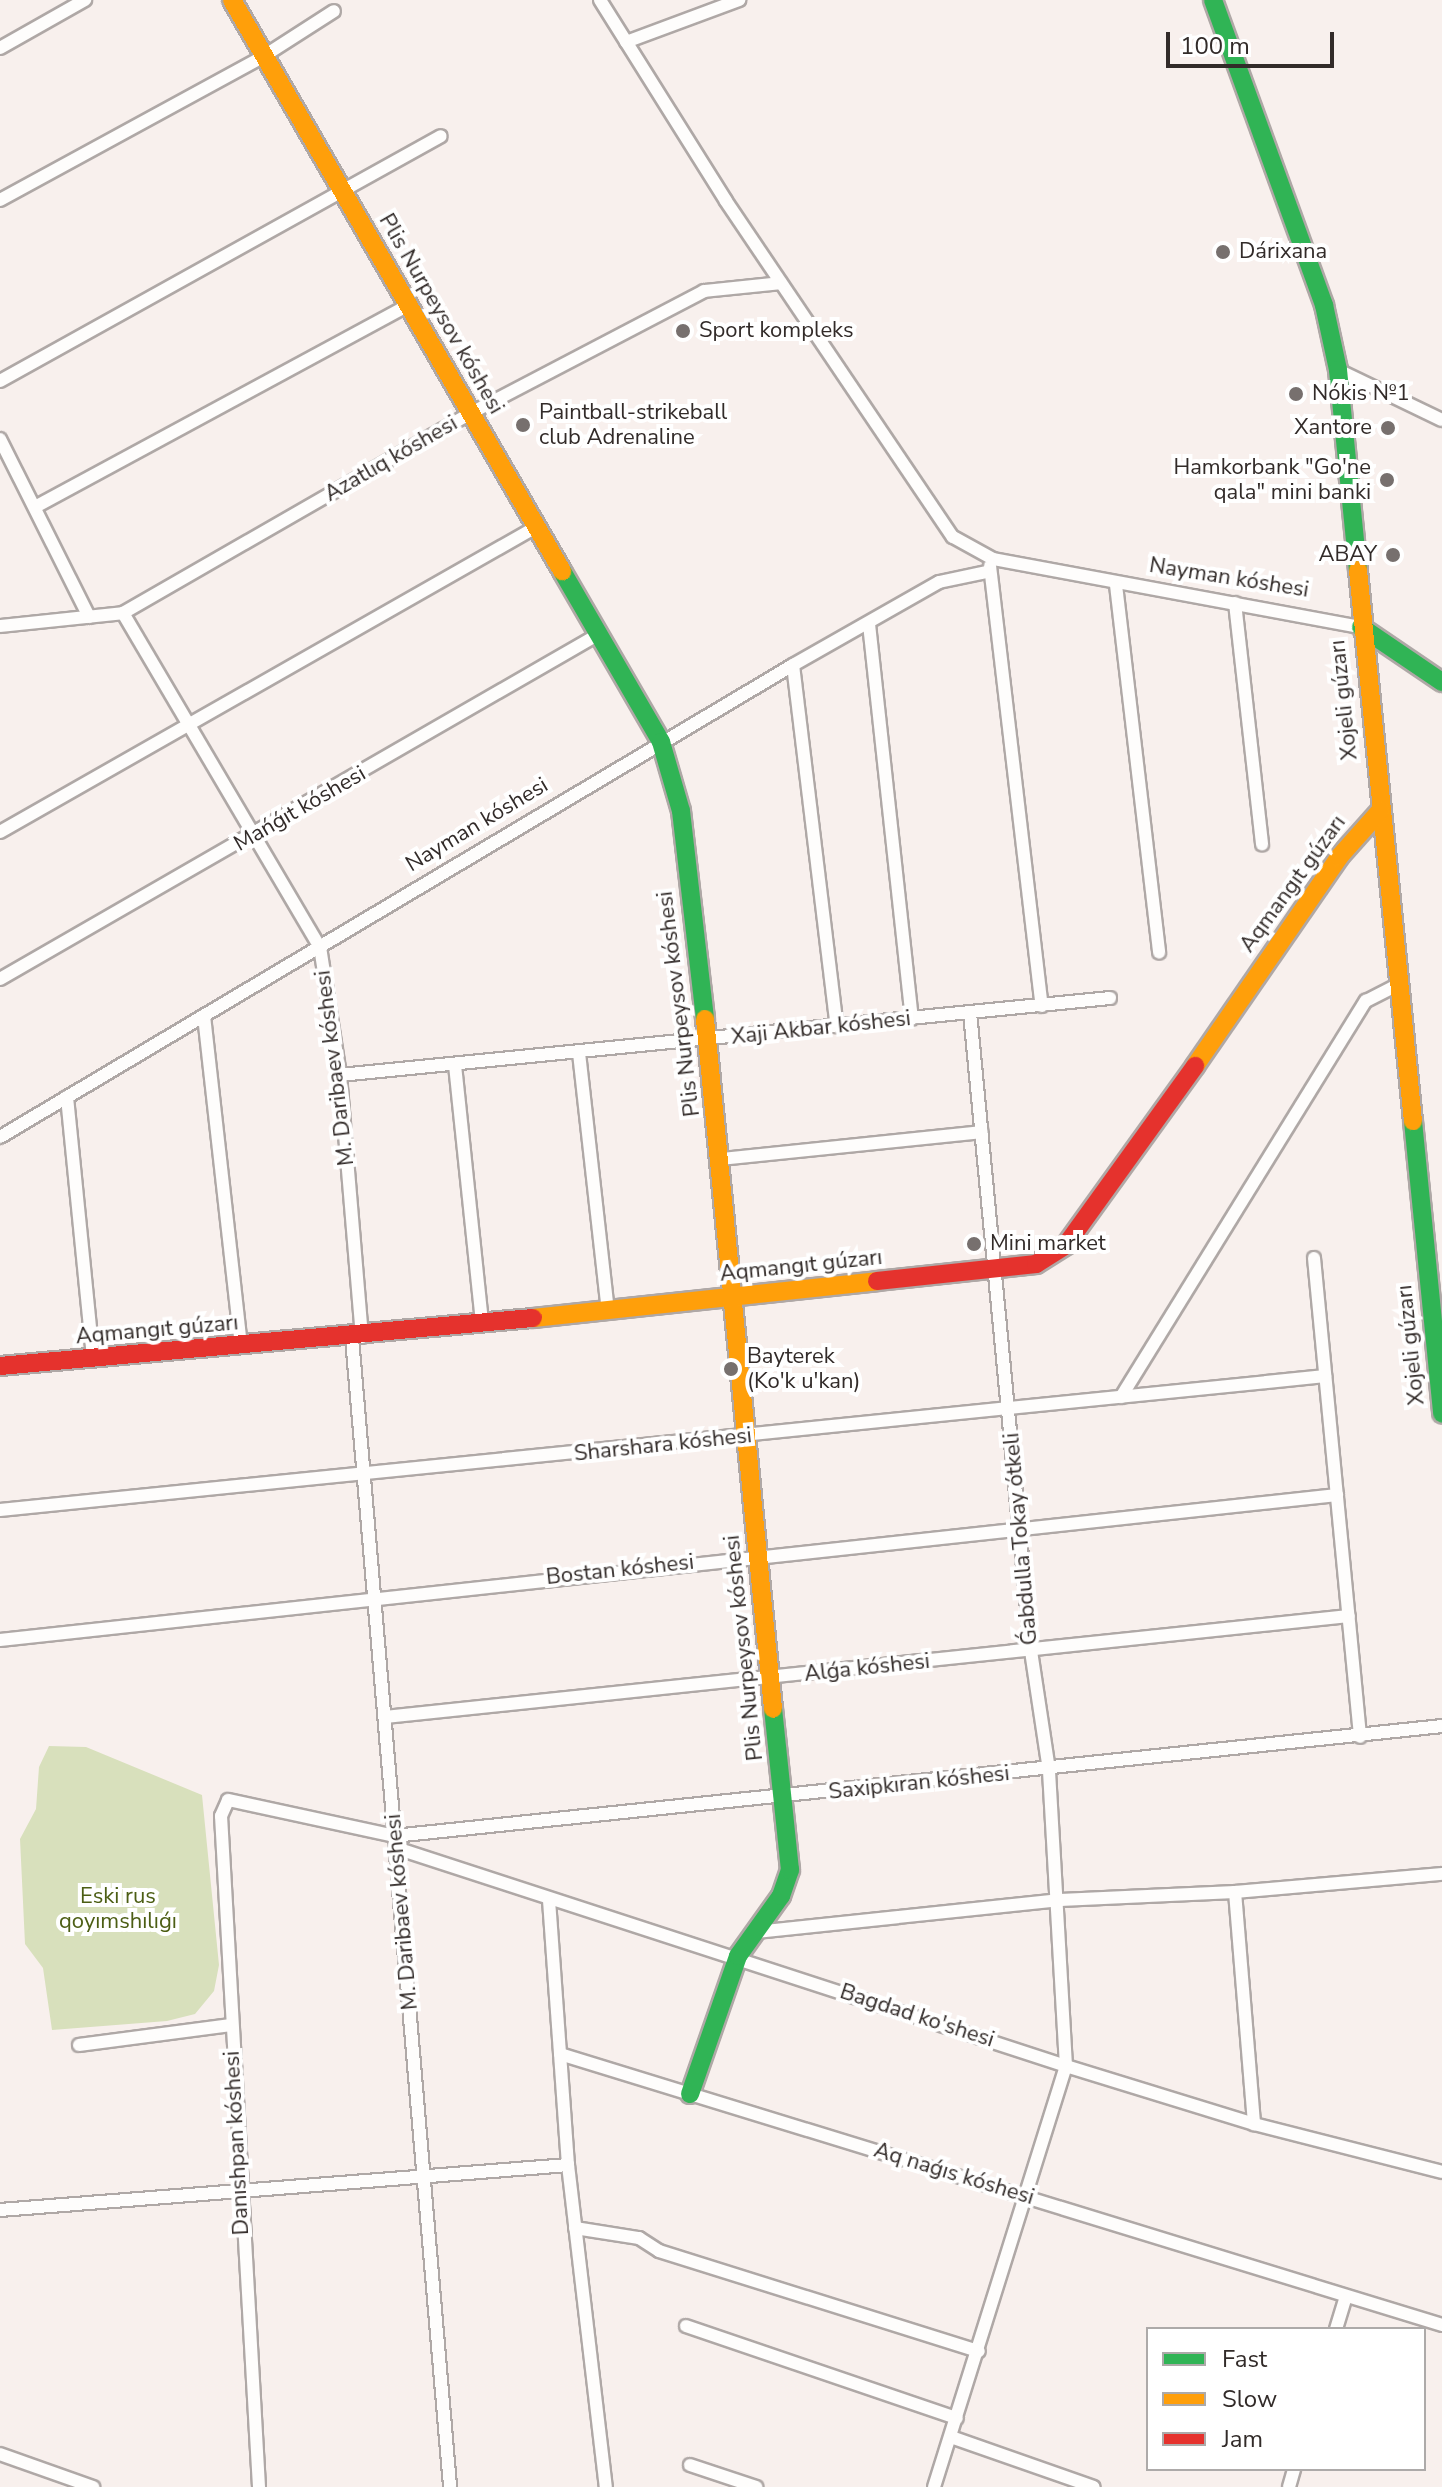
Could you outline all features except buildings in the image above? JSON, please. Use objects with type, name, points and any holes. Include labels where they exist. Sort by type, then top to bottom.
[{"type":"street","points":[[0,48],[85,0]]},
{"type":"street","name":"Plis Nurpeysov kóshesi","points":[[232,0],[661,742],[681,811],[709,1040],[721,1159],[729,1297],[785,1797],[790,1870],[781,1896],[738,1956],[690,2094]]},
{"type":"street","name":"Nayman kóshesi","points":[[600,0],[781,283],[838,359],[953,537],[993,559],[1116,585],[1361,627],[1442,682]]},
{"type":"street","points":[[626,42],[739,0]]},
{"type":"street","name":"Xojeli gúzarı","points":[[1213,0],[1324,305],[1338,370],[1361,627],[1442,1414]]},
{"type":"street","points":[[0,200],[264,56],[334,11]]},
{"type":"street","points":[[0,381],[342,194],[441,136]]},
{"type":"street","name":"Azatlıq kóshesi","points":[[0,626],[123,613],[471,413],[704,291],[781,283]]},
{"type":"street","points":[[35,507],[408,305]]},
{"type":"street","points":[[1338,370],[1442,420]]},
{"type":"street","points":[[0,439],[89,617]]},
{"type":"street","points":[[0,832],[536,527]]},
{"type":"street","points":[[993,559],[986,572],[997,604],[1042,1006]]},
{"type":"street","name":"Nayman kóshesi","points":[[0,1137],[793,665],[939,582],[986,572]]},
{"type":"street","points":[[1116,585],[1159,952]]},
{"type":"street","points":[[1235,603],[1262,844]]},
{"type":"street","name":"M. Daribaev kóshesi","points":[[123,613],[186,728],[320,947],[340,1075],[364,1474],[450,2487]]},
{"type":"street","points":[[869,624],[912,1019]]},
{"type":"street","name":"Mańǵıt kóshesi","points":[[0,979],[253,837],[599,634]]},
{"type":"street","points":[[793,665],[837,1026]]},
{"type":"street","name":"Aqmangıt gúzarı","points":[[0,1366],[357,1337],[995,1271],[1036,1264],[1066,1245],[1087,1222],[1339,857],[1380,811]]},
{"type":"street","points":[[1121,1397],[1366,1001],[1398,985]]},
{"type":"street","name":"Xaji Akbar kóshesi","points":[[340,1075],[1110,998]]},
{"type":"street","name":"Ǵabdulla Tokay ótkeli","points":[[934,2487],[1066,2066],[1060,1900],[1049,1770],[1031,1651],[970,1013]]},
{"type":"street","points":[[204,1016],[241,1347]]},
{"type":"street","points":[[579,1053],[608,1310]]},
{"type":"street","points":[[455,1065],[482,1324]]},
{"type":"street","points":[[67,1097],[93,1359]]},
{"type":"street","points":[[721,1159],[982,1132]]},
{"type":"street","points":[[1314,1258],[1360,1737]]},
{"type":"street","name":"Sharshara kóshesi","points":[[0,1510],[1009,1411],[1325,1376]]},
{"type":"street","name":"Bostan kóshesi","points":[[0,1640],[758,1555],[1337,1495]]},
{"type":"street","name":"Alǵa kóshesi","points":[[385,1717],[1349,1616]]},
{"type":"street","name":"Saxipkıran kóshesi","points":[[395,1842],[1442,1726]]},
{"type":"street","name":"Danıshpan kóshesi","points":[[259,2487],[240,2194],[221,1816],[228,1800],[395,1842]]},
{"type":"street","name":"Bagdad ko'shesi","points":[[395,1842],[549,1900],[738,1956],[1066,2066],[1254,2124],[1442,2172]]},
{"type":"street","points":[[756,1932],[1060,1900],[1235,1892],[1442,1874]]},
{"type":"street","points":[[1235,1892],[1254,2124]]},
{"type":"street","points":[[549,1900],[568,2165],[606,2487]]},
{"type":"street","points":[[79,2045],[231,2025]]},
{"type":"street","name":"Aq naǵıs kóshesi","points":[[560,2054],[1027,2196],[1345,2299],[1442,2325]]},
{"type":"street","points":[[0,2210],[240,2194],[568,2165]]},
{"type":"street","points":[[575,2228],[639,2238],[659,2251],[979,2351]]},
{"type":"street","points":[[1337,2327],[1345,2299]]},
{"type":"street","points":[[686,2326],[957,2418]]},
{"type":"street","points":[[951,2437],[1094,2487]]},
{"type":"street","points":[[0,2454],[93,2487]]},
{"type":"street","points":[[690,2465],[756,2487]]},
{"type":"green space","name":"Eski rus qoyımshılıǵı","points":[[49,1746],[86,1747],[202,1795],[219,1965],[214,1991],[195,2014],[167,2021],[52,2030],[43,1968],[25,1944],[20,1839],[36,1809],[39,1767]]},
{"type":"traffic: fast","points":[[1213,0],[1324,305],[1338,370],[1358,570]]},
{"type":"traffic: fast","points":[[562,571],[661,742],[681,811],[705,1019]]},
{"type":"traffic: fast","points":[[1361,627],[1442,682]]},
{"type":"traffic: fast","points":[[1413,1121],[1442,1414]]},
{"type":"traffic: fast","points":[[690,2094],[738,1956],[781,1896],[790,1870],[773,1709]]},
{"type":"traffic: slow","points":[[232,0],[562,571]]},
{"type":"traffic: slow","points":[[1358,570],[1413,1121]]},
{"type":"traffic: slow","points":[[1195,1066],[1339,857],[1380,811]]},
{"type":"traffic: slow","points":[[705,1019],[773,1709]]},
{"type":"traffic: slow","points":[[533,1318],[877,1281]]},
{"type":"traffic: jam","points":[[877,1281],[1036,1264],[1066,1245],[1195,1066]]},
{"type":"traffic: jam","points":[[0,1366],[533,1318]]},
{"type":"place","name":"Dárixana","points":[[1223,252]]},
{"type":"place","name":"Sport kompleks","points":[[683,331]]},
{"type":"place","name":"Nókis №1","points":[[1296,394]]},
{"type":"place","name":"Paintball-strikeball club Adrenaline","points":[[523,425]]},
{"type":"place","name":"Xantore","points":[[1388,428]]},
{"type":"place","name":"Hamkorbank \"Go'ne qala\" mini banki","points":[[1387,480]]},
{"type":"place","name":"ABAY","points":[[1393,555]]},
{"type":"place","name":"Mini market","points":[[974,1244]]},
{"type":"place","name":"Bayterek (Ko'k u'kan)","points":[[731,1369]]}]
